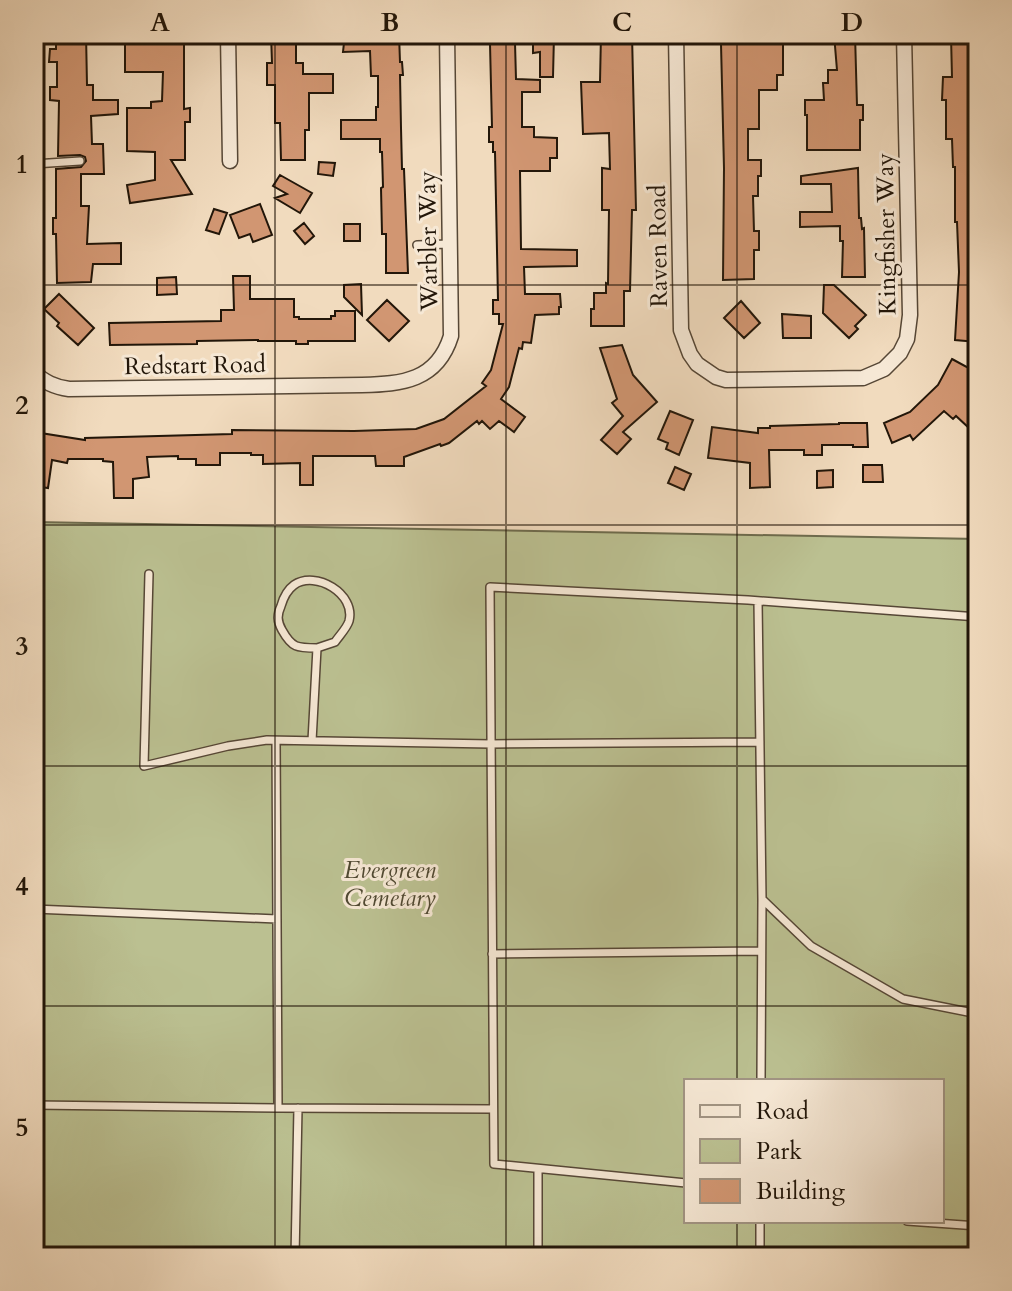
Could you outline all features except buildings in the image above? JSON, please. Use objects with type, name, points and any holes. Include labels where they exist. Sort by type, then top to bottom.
[{"type":"street","points":[[228,34],[230,161]]},
{"type":"street","name":"Warbler Way","points":[[362,385],[405,382],[428,371],[442,357],[451,336],[447,34]]},
{"type":"street","name":"Raven Road","points":[[676,34],[681,330],[684,342],[697,364],[716,377],[737,381],[783,380]]},
{"type":"street","name":"Kingfisher Way","points":[[783,380],[863,378],[892,362],[907,339],[910,315],[904,34]]},
{"type":"street","name":"Redstart Road","points":[[34,373],[58,388],[69,389],[362,385]]},
{"type":"lane","points":[[34,164],[80,161]]},
{"type":"lane","points":[[417,245],[450,244]]},
{"type":"lane","points":[[149,574],[144,766],[228,746],[276,741],[491,744],[760,742]]},
{"type":"lane","points":[[312,580],[325,583],[337,591],[348,604],[349,621],[335,642],[317,648],[298,648],[288,640],[277,622],[285,595],[294,585],[312,580]]},
{"type":"lane","points":[[684,1183],[494,1164],[490,587],[758,601],[978,617]]},
{"type":"lane","points":[[758,601],[761,1079]]},
{"type":"lane","points":[[312,741],[317,648]]},
{"type":"lane","points":[[276,741],[278,1108]]},
{"type":"lane","points":[[762,899],[811,946],[903,999],[978,1014]]},
{"type":"lane","points":[[34,909],[277,919]]},
{"type":"lane","points":[[492,954],[761,951]]},
{"type":"lane","points":[[34,1105],[493,1109]]},
{"type":"lane","points":[[295,1257],[298,1108]]},
{"type":"lane","points":[[538,1169],[538,1257]]},
{"type":"lane","points":[[760,1223],[760,1257]]},
{"type":"lane","points":[[935,1223],[978,1226]]},
{"type":"green space","name":"Evergreen Cemetary","points":[[34,522],[978,539],[978,1257],[34,1257]]}]
